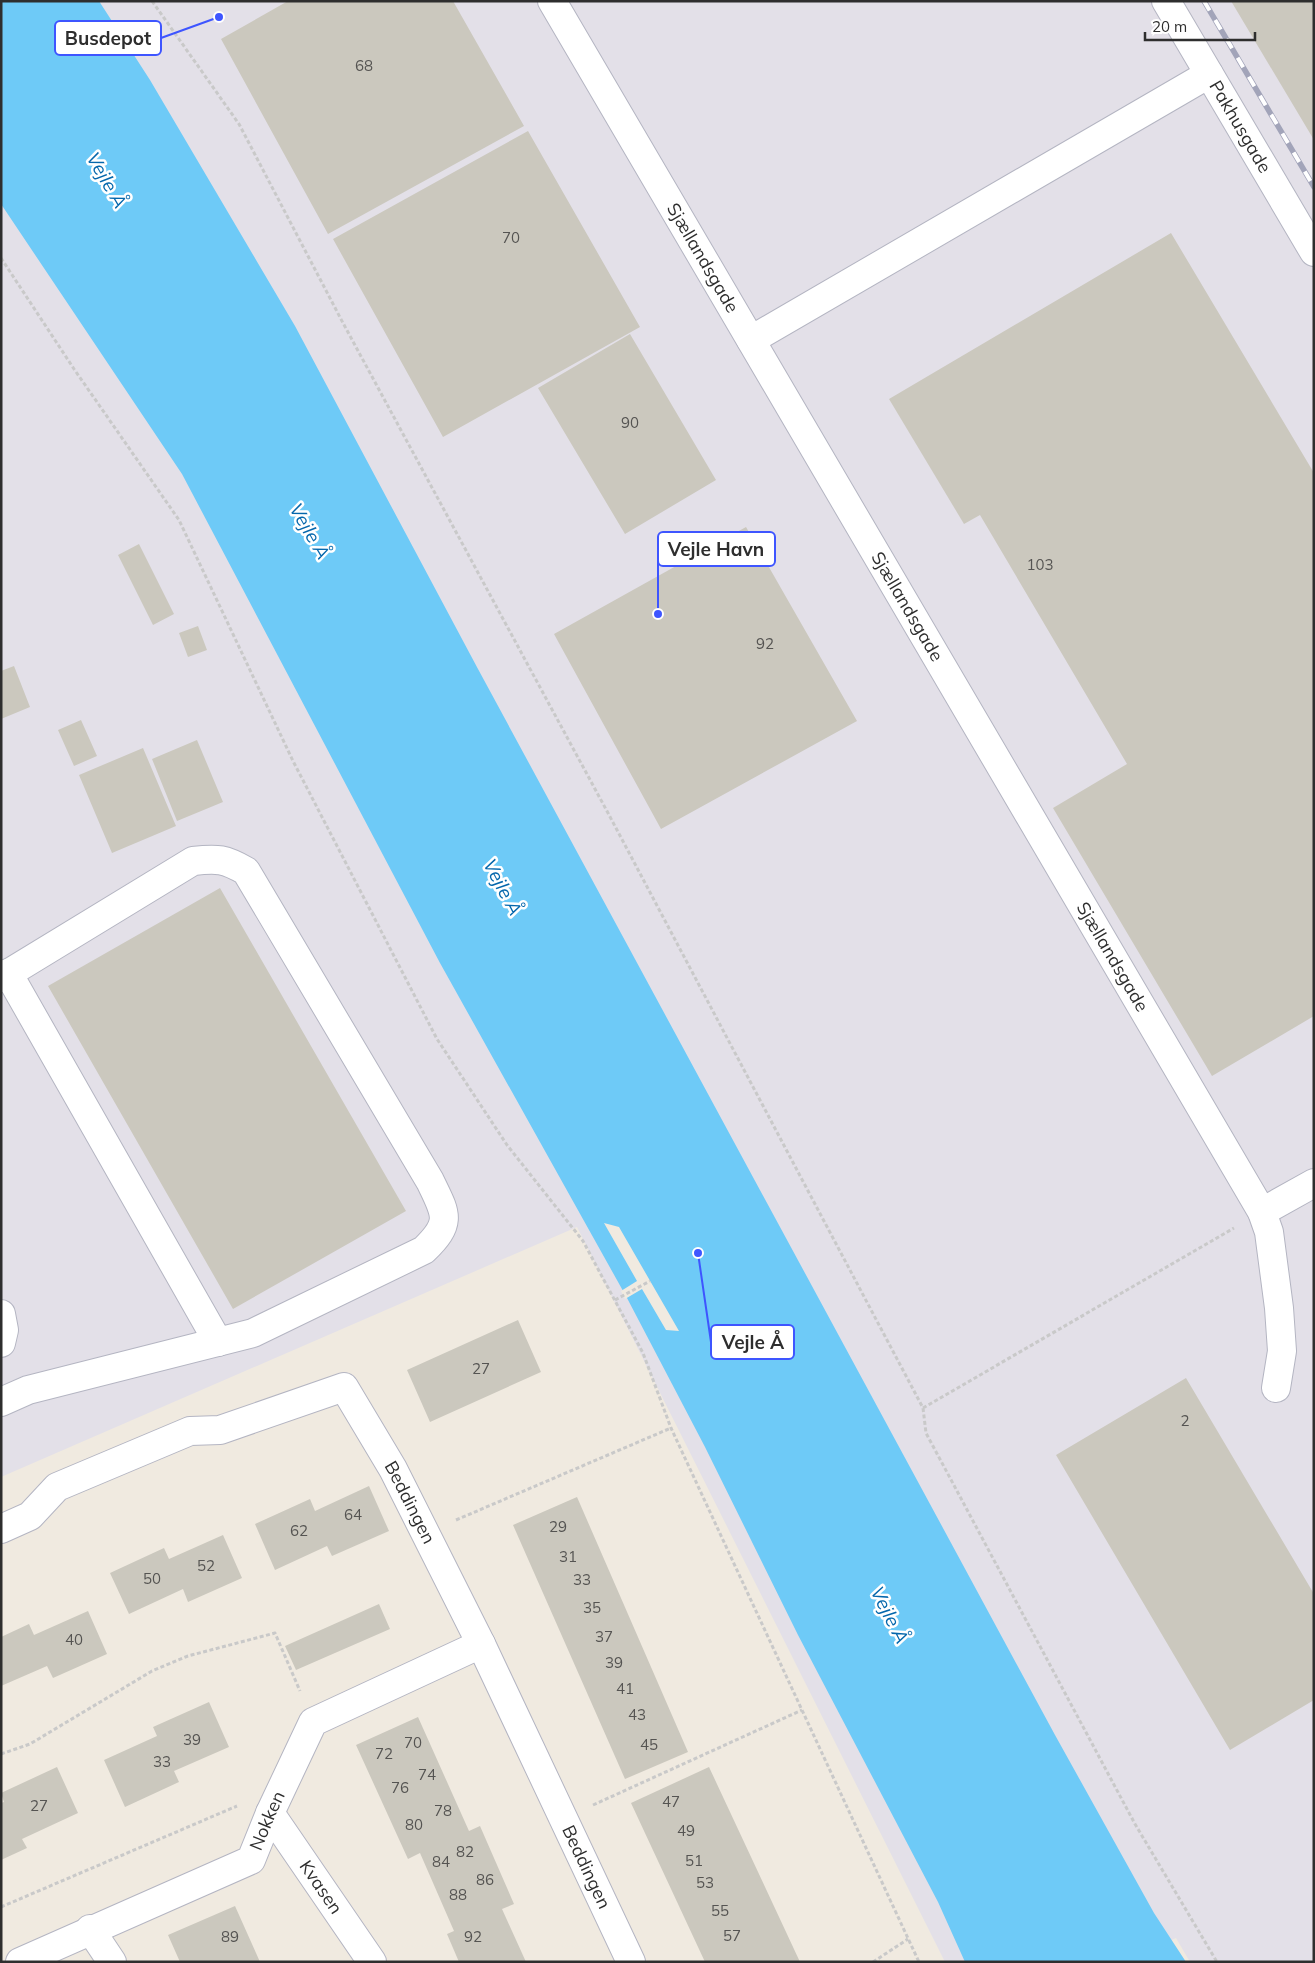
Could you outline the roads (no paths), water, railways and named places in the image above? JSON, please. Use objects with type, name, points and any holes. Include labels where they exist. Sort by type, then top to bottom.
[{"type":"street","name":"Sjællandsgade","points":[[552,1],[1262,1212],[1270,1232],[1279,1308],[1282,1351],[1276,1388]]},
{"type":"street","name":"Pakhusgade","points":[[1166,1],[1314,252]]},
{"type":"street","points":[[751,340],[1209,74]]},
{"type":"street","points":[[1,1402],[28,1390],[254,1333],[424,1250],[436,1239],[442,1229],[445,1211],[430,1181],[246,871],[229,861],[213,858],[193,861],[5,976],[218,1342]]},
{"type":"street","points":[[1262,1212],[1314,1183]]},
{"type":"street","points":[[1,1314],[4,1330],[1,1343]]},
{"type":"street","name":"Beddingen","points":[[1,1529],[30,1516],[57,1487],[190,1431],[220,1430],[344,1387],[393,1469],[426,1533],[481,1644],[631,1962]]},
{"type":"street","name":"Nokken","points":[[20,1962],[90,1929],[251,1860],[270,1813],[312,1722],[481,1644]]},
{"type":"street","name":"Kvasen","points":[[270,1813],[372,1962]]},
{"type":"street","points":[[90,1929],[112,1962]]},
{"type":"water","points":[[1,1],[99,1],[150,80],[295,326],[478,669],[1055,1735],[1154,1913],[1186,1962],[965,1962],[938,1902],[798,1635],[705,1447],[627,1298],[440,963],[182,474],[1,204]]},
{"type":"railway","points":[[1204,1],[1314,187]]},
{"type":"place","name":"Busdepot","points":[[219,17]]},
{"type":"place","name":"Vejle Havn","points":[[658,614]]},
{"type":"place","name":"Vejle Å","points":[[698,1253]]}]
